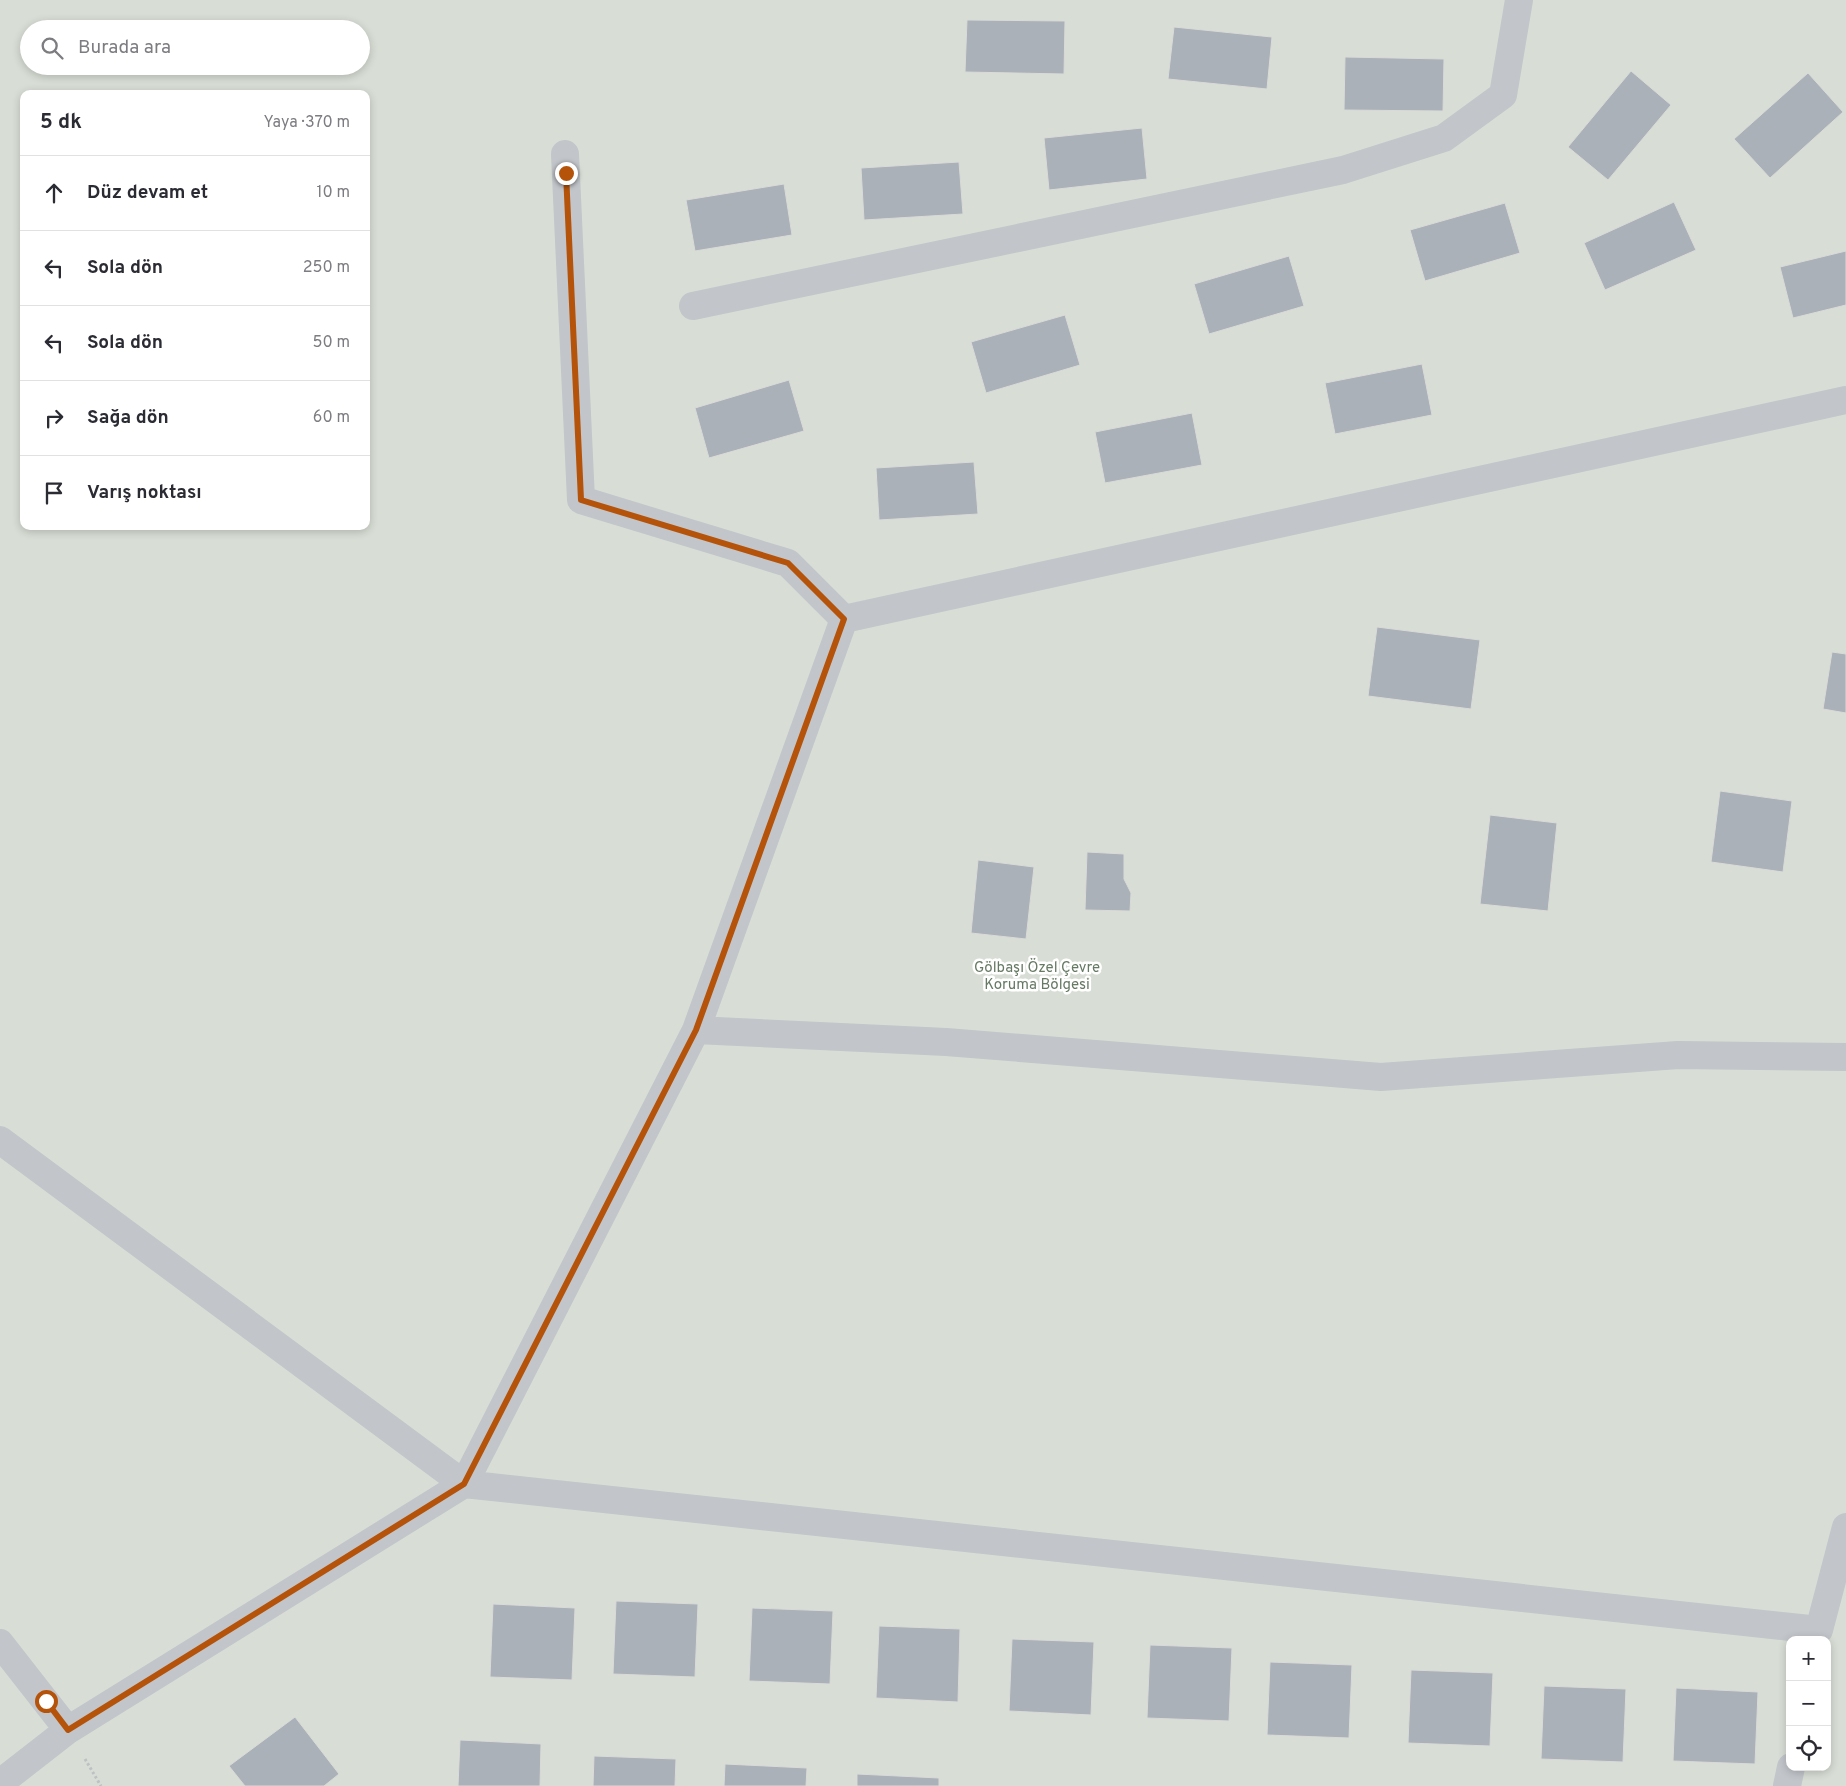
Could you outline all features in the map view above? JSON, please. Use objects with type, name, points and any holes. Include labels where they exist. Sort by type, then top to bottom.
[{"type":"street","points":[[693,306],[1343,170],[1444,138],[1503,95],[1519,0]]},
{"type":"street","points":[[565,154],[581,500],[788,563],[844,619]]},
{"type":"street","points":[[844,619],[1846,400]]},
{"type":"street","points":[[0,1783],[68,1730],[464,1484],[696,1030],[844,619]]},
{"type":"street","points":[[696,1030],[946,1042],[1381,1077],[1678,1055],[1846,1057]]},
{"type":"street","points":[[0,1140],[464,1484],[1818,1635],[1846,1527]]},
{"type":"street","points":[[0,1643],[68,1730]]},
{"type":"street","points":[[1787,1786],[1790,1771]]},
{"type":"green space","name":"Gölbaşı Özel Çevre Koruma Bölgesi","points":[[0,0],[1846,0],[1846,1786],[0,1786]]},
{"type":"building","points":[[967,20],[1065,21],[1064,74],[965,72]]},
{"type":"building","points":[[1174,27],[1272,37],[1267,89],[1168,79]]},
{"type":"building","points":[[1345,57],[1444,59],[1443,111],[1344,110]]},
{"type":"building","points":[[1631,71],[1671,105],[1608,180],[1568,147]]},
{"type":"building","points":[[1808,73],[1843,112],[1770,178],[1734,139]]},
{"type":"building","points":[[1142,128],[1147,179],[1049,190],[1044,138]]},
{"type":"building","points":[[959,162],[963,214],[864,220],[861,168]]},
{"type":"building","points":[[784,184],[792,235],[695,251],[686,200]]},
{"type":"building","points":[[1674,202],[1696,250],[1605,290],[1584,243]]},
{"type":"building","points":[[1505,203],[1520,253],[1425,281],[1410,230]]},
{"type":"building","points":[[1846,251],[1846,305],[1793,318],[1780,267]]},
{"type":"building","points":[[1289,256],[1304,306],[1209,334],[1194,284]]},
{"type":"building","points":[[1065,315],[1080,365],[986,393],[971,342]]},
{"type":"building","points":[[1422,364],[1432,415],[1335,434],[1325,383]]},
{"type":"building","points":[[789,380],[804,431],[709,458],[695,408]]},
{"type":"building","points":[[1192,413],[1202,465],[1105,483],[1095,432]]},
{"type":"building","points":[[974,462],[978,514],[879,520],[876,468]]},
{"type":"building","points":[[1377,627],[1480,640],[1471,709],[1368,696]]},
{"type":"building","points":[[1832,652],[1846,654],[1846,713],[1823,709]]},
{"type":"building","points":[[1720,791],[1792,801],[1783,872],[1711,862]]},
{"type":"building","points":[[1490,815],[1557,823],[1548,911],[1480,904]]},
{"type":"building","points":[[1087,852],[1124,854],[1124,879],[1131,893],[1130,911],[1085,910]]},
{"type":"building","points":[[978,860],[1034,867],[1026,939],[971,933]]},
{"type":"building","points":[[616,1601],[698,1604],[695,1677],[613,1674]]},
{"type":"building","points":[[493,1604],[575,1608],[572,1680],[490,1677]]},
{"type":"building","points":[[752,1608],[833,1611],[830,1684],[749,1681]]},
{"type":"building","points":[[879,1626],[960,1629],[958,1702],[876,1698]]},
{"type":"building","points":[[1012,1639],[1094,1642],[1091,1715],[1009,1711]]},
{"type":"building","points":[[1150,1645],[1232,1648],[1229,1721],[1147,1718]]},
{"type":"building","points":[[1270,1662],[1352,1665],[1349,1738],[1267,1735]]},
{"type":"building","points":[[1411,1670],[1493,1673],[1490,1746],[1408,1743]]},
{"type":"building","points":[[1544,1686],[1626,1689],[1623,1762],[1541,1759]]},
{"type":"building","points":[[1676,1688],[1758,1692],[1755,1764],[1673,1761]]},
{"type":"building","points":[[295,1717],[339,1774],[324,1786],[245,1786],[229,1766]]},
{"type":"building","points":[[460,1740],[541,1744],[540,1786],[458,1786]]},
{"type":"building","points":[[594,1756],[676,1759],[675,1786],[593,1786]]},
{"type":"building","points":[[725,1764],[807,1768],[806,1786],[724,1786]]},
{"type":"building","points":[[857,1774],[939,1778],[939,1786],[857,1786]]},
{"type":"route","points":[[46,1701],[68,1730],[464,1484],[696,1030],[844,619],[788,563],[581,500],[566,173]]}]
